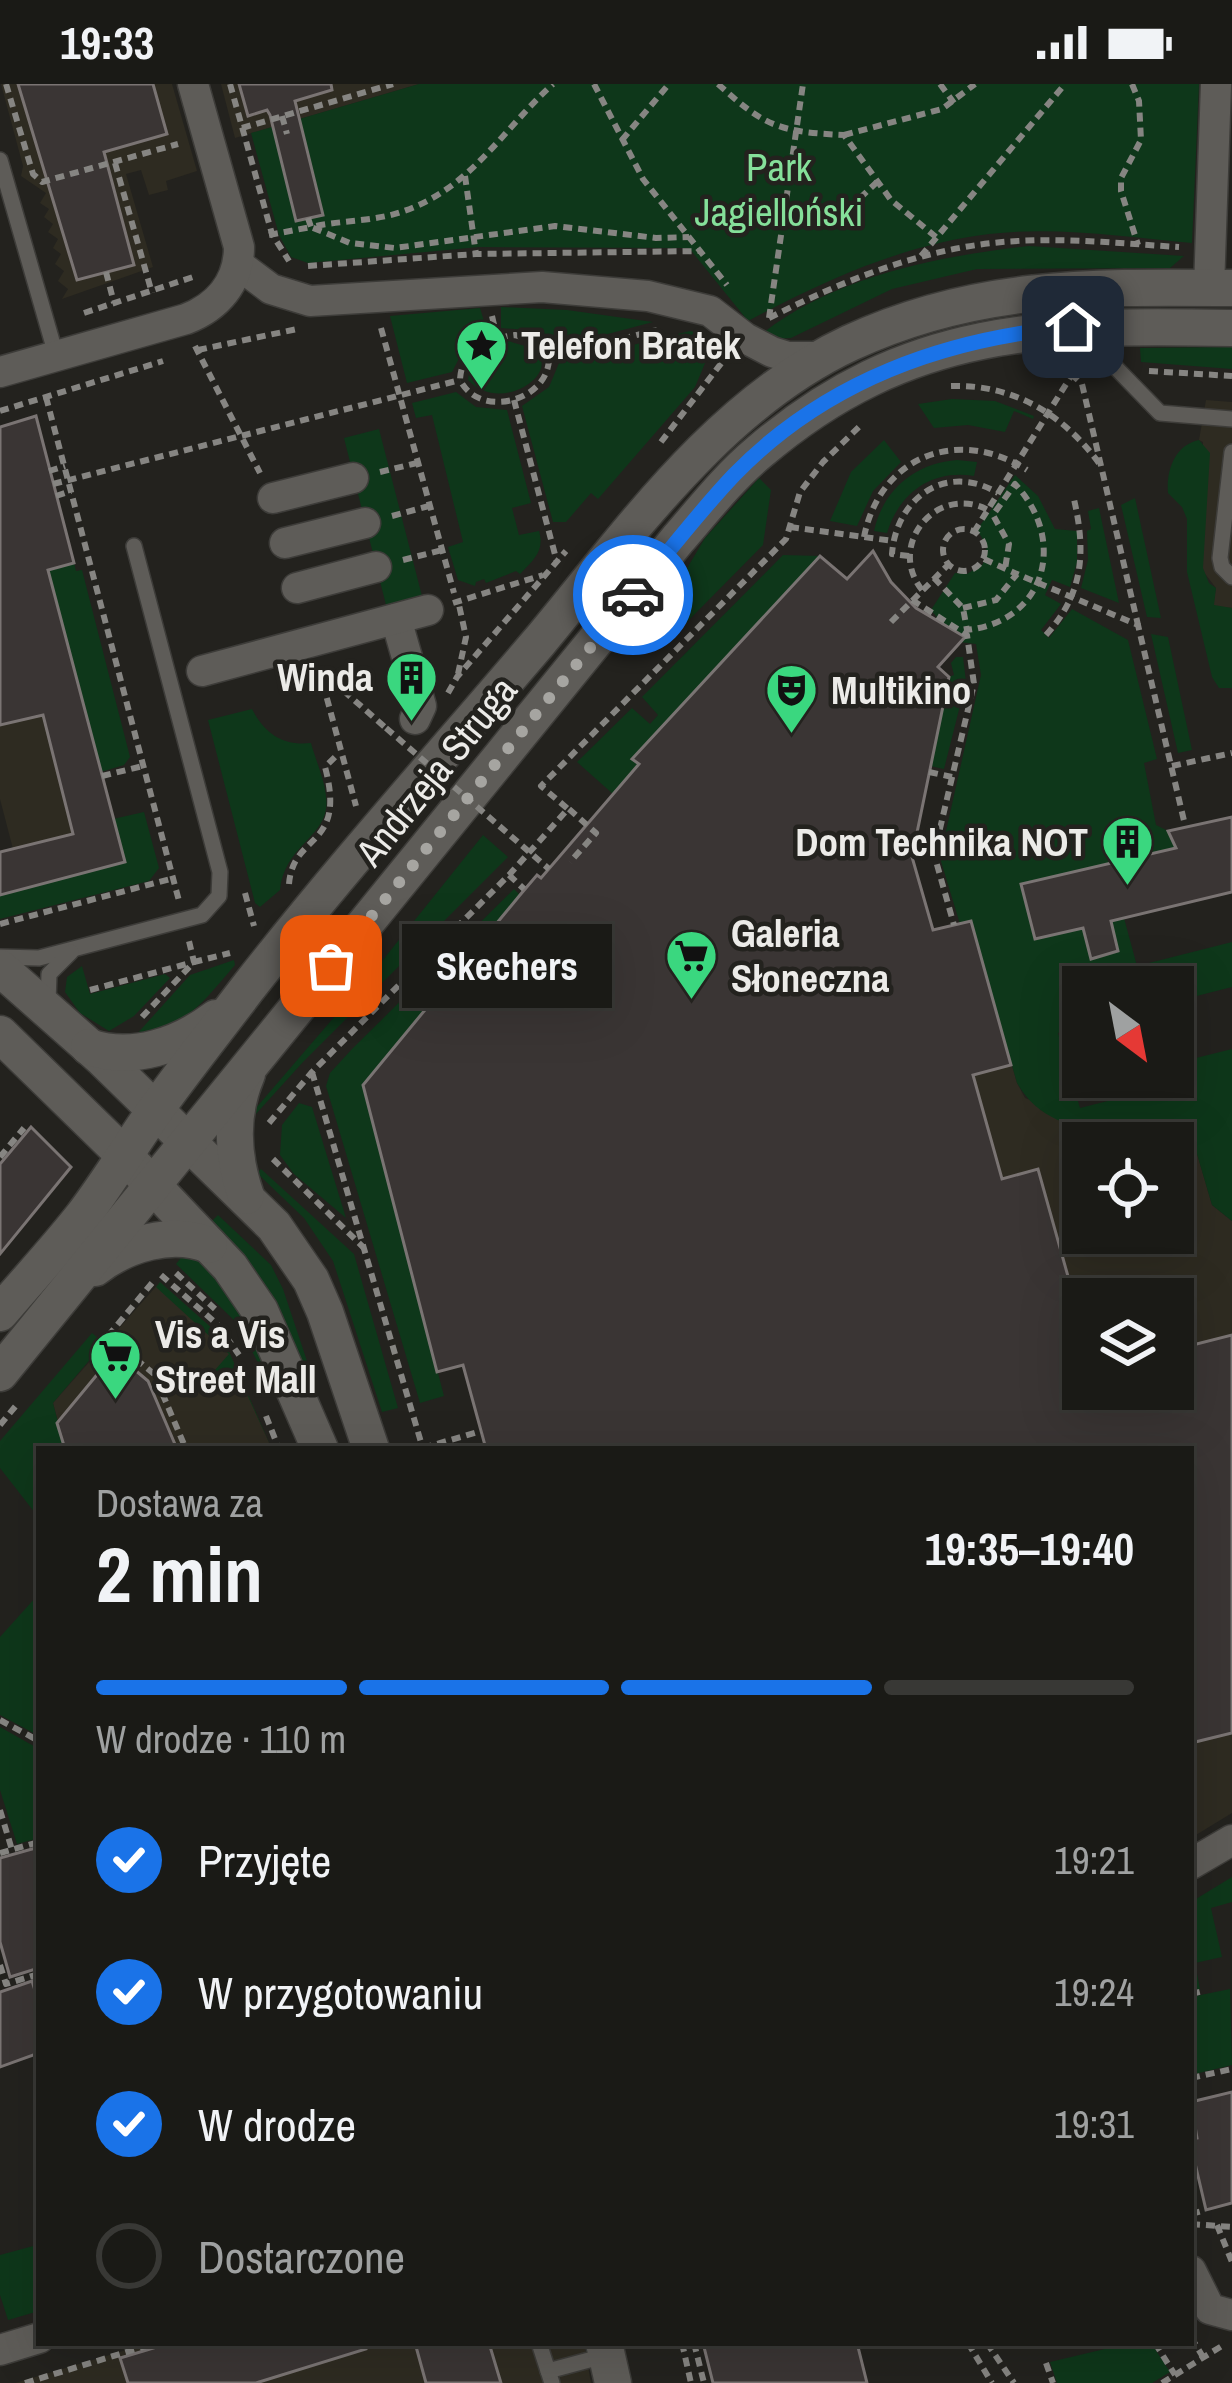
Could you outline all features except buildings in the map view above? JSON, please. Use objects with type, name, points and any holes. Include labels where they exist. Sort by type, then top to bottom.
[{"type":"street","points":[[0,372],[201,313],[221,297],[239,266],[234,225],[193,84]]},
{"type":"street","points":[[1216,84],[1221,288]]},
{"type":"street","points":[[239,266],[271,289],[310,301],[542,287],[663,298],[710,311],[772,352],[823,357]]},
{"type":"street","name":"Andrzeja Struga","points":[[0,1313],[86,1212],[249,986],[709,445],[752,406],[823,357],[908,319],[987,298],[1074,288],[1221,288]]},
{"type":"street","name":"Andrzeja Struga","points":[[15,1381],[77,1280],[187,1140],[678,538],[758,452],[818,406],[925,354],[999,335],[1073,327],[1232,328]]},
{"type":"street","points":[[273,498],[353,478]]},
{"type":"street","points":[[285,543],[365,523]]},
{"type":"street","points":[[297,588],[376,567]]},
{"type":"street","points":[[202,671],[442,606]]},
{"type":"street","points":[[396,619],[421,706],[416,719]]},
{"type":"street","points":[[0,968],[156,1109],[274,1226],[310,1280],[369,1446]]},
{"type":"street","points":[[89,1047],[118,1054],[161,1047],[213,1020],[249,986]]},
{"type":"street","points":[[0,1034],[230,1267],[260,1311],[319,1446]]},
{"type":"street","points":[[247,1199],[234,1130],[238,1100],[253,1060]]},
{"type":"street","points":[[77,1280],[117,1254],[151,1242],[190,1238],[209,1245]]},
{"type":"street","points":[[1194,1863],[1232,1840]]},
{"type":"street","points":[[1194,2277],[1210,2309],[1232,2315]]},
{"type":"street","points":[[0,2350],[36,2339]]},
{"type":"street","points":[[613,2356],[633,2383]]},
{"type":"lane","points":[[0,160],[56,356]]},
{"type":"lane","points":[[1073,327],[1160,412],[1232,419]]},
{"type":"lane","points":[[1232,452],[1220,558],[1232,577]]},
{"type":"lane","points":[[0,957],[39,958],[202,915],[213,908],[221,885],[134,546]]},
{"type":"lane","points":[[53,1016],[46,996],[49,974],[76,949]]},
{"type":"lane","points":[[540,2346],[550,2377],[613,2356]]},
{"type":"path","points":[[7,84],[33,174],[42,182],[178,144]]},
{"type":"path","points":[[230,84],[272,235],[287,260],[300,266],[476,254],[700,251],[643,179],[594,84]]},
{"type":"path","points":[[242,128],[393,84]]},
{"type":"path","points":[[272,235],[309,223],[377,218],[426,202],[475,168],[553,84]]},
{"type":"path","points":[[622,140],[669,84]]},
{"type":"path","points":[[718,84],[775,127],[844,135],[954,104],[975,84]]},
{"type":"path","points":[[803,84],[769,318],[871,272],[980,244],[1026,241],[1189,248]]},
{"type":"path","points":[[940,84],[954,104]]},
{"type":"path","points":[[920,256],[1065,84]]},
{"type":"path","points":[[1132,84],[1139,101],[1141,140],[1121,178],[1121,191],[1138,245]]},
{"type":"path","points":[[282,116],[287,134]]},
{"type":"path","points":[[173,124],[182,157]]},
{"type":"path","points":[[844,135],[878,182],[909,216],[937,237]]},
{"type":"path","points":[[115,162],[152,292]]},
{"type":"path","points":[[465,176],[476,254]]},
{"type":"path","points":[[860,198],[878,182]]},
{"type":"path","points":[[309,223],[350,243],[395,248],[555,226],[656,238],[689,237]]},
{"type":"path","points":[[46,325],[182,283],[203,268]]},
{"type":"path","points":[[106,272],[114,304]]},
{"type":"path","points":[[377,314],[442,550],[442,606],[466,638],[457,677]]},
{"type":"path","points":[[549,357],[669,326]]},
{"type":"path","points":[[250,454],[196,350],[307,327]]},
{"type":"path","points":[[514,335],[532,340],[549,357],[541,382],[514,400],[479,400],[460,380],[467,357],[497,338],[514,335]]},
{"type":"path","points":[[0,411],[174,357]]},
{"type":"path","points":[[1048,361],[1062,364],[1082,385],[1185,825]]},
{"type":"path","points":[[974,532],[1073,373]]},
{"type":"path","points":[[944,384],[972,375]]},
{"type":"path","points":[[53,484],[460,380]]},
{"type":"path","points":[[931,388],[988,388],[1030,401],[1082,440],[1103,469]]},
{"type":"path","points":[[0,924],[174,878],[46,397]]},
{"type":"path","points":[[514,400],[557,562]]},
{"type":"path","points":[[570,862],[596,833],[541,786],[786,539],[800,492],[845,437],[868,419]]},
{"type":"path","points":[[864,537],[880,494],[901,471],[927,455],[973,449],[1027,470]]},
{"type":"path","points":[[399,467],[417,463]]},
{"type":"path","points":[[50,471],[64,466]]},
{"type":"path","points":[[909,556],[892,554],[893,541],[904,511],[918,495],[937,484],[969,481],[998,493]]},
{"type":"path","points":[[934,578],[963,608],[967,630],[990,626],[1022,608],[1038,583],[1044,554],[1042,525],[1015,484],[993,515],[1009,544],[1005,569]]},
{"type":"path","points":[[56,496],[71,491]]},
{"type":"path","points":[[1046,634],[1073,597],[1082,544],[1072,495]]},
{"type":"path","points":[[922,590],[914,580],[909,556],[921,523],[940,508],[967,501],[988,510]]},
{"type":"path","points":[[411,511],[429,506]]},
{"type":"path","points":[[790,527],[893,541]]},
{"type":"path","points":[[958,529],[974,532],[984,542],[983,559],[967,571],[948,565],[942,553],[946,538],[958,529]]},
{"type":"path","points":[[420,556],[442,550]]},
{"type":"path","points":[[983,559],[1138,626]]},
{"type":"path","points":[[891,622],[948,565]]},
{"type":"path","points":[[442,606],[547,574]]},
{"type":"path","points":[[963,608],[996,600],[1017,574]]},
{"type":"path","points":[[912,600],[967,635],[975,676],[934,854],[954,926]]},
{"type":"path","points":[[353,790],[319,669],[549,869]]},
{"type":"path","points":[[295,864],[331,815],[325,767],[339,753]]},
{"type":"path","points":[[1172,766],[1232,753]]},
{"type":"path","points":[[102,776],[143,766]]},
{"type":"path","points":[[929,772],[952,777]]},
{"type":"path","points":[[266,1134],[280,1106],[568,809]]},
{"type":"path","points":[[509,875],[524,889]]},
{"type":"path","points":[[89,990],[194,962]]},
{"type":"path","points":[[312,1072],[422,1446]]},
{"type":"path","points":[[0,1157],[24,1128]]},
{"type":"path","points":[[267,1149],[280,1168],[364,1248]]},
{"type":"path","points":[[167,1265],[108,1336],[154,1374],[185,1446]]},
{"type":"path","points":[[158,1273],[218,1325],[246,1369]]},
{"type":"path","points":[[0,1425],[15,1381]]},
{"type":"path","points":[[262,1406],[278,1446]]},
{"type":"path","points":[[430,1446],[481,1431]]},
{"type":"path","points":[[0,1720],[36,1739]]},
{"type":"path","points":[[0,1810],[12,1850]]},
{"type":"path","points":[[0,1853],[36,1843]]},
{"type":"path","points":[[0,1965],[6,1984],[36,1975]]},
{"type":"path","points":[[1194,1993],[1203,1991]]},
{"type":"path","points":[[1194,2077],[1232,2069]]},
{"type":"path","points":[[1194,2213],[1202,2211]]},
{"type":"path","points":[[1194,2224],[1232,2227]]},
{"type":"path","points":[[1217,2225],[1232,2262]]},
{"type":"path","points":[[1162,2383],[1232,2339]]},
{"type":"path","points":[[1194,2342],[1204,2357]]},
{"type":"path","points":[[25,2383],[146,2346]]},
{"type":"path","points":[[683,2346],[692,2383]]},
{"type":"path","points":[[695,2346],[704,2383]]},
{"type":"path","points":[[969,2346],[992,2383]]},
{"type":"path","points":[[989,2346],[1014,2383]]},
{"type":"path","points":[[1157,2346],[1175,2375]]},
{"type":"path","points":[[1046,2363],[1053,2383]]},
{"type":"shaded area","points":[[1,84],[172,84],[197,171],[166,181],[168,190],[149,195],[141,170],[126,174],[153,267],[62,299],[68,289],[58,281],[64,271],[55,264],[61,254],[53,248],[58,239],[48,232],[53,224],[44,217],[49,209],[40,203],[46,193],[21,176],[23,166]]},
{"type":"shaded area","points":[[221,84],[419,84],[235,138]]},
{"type":"shaded area","points":[[1206,400],[1232,402],[1232,608],[1213,606],[1216,588],[1203,571],[1203,442],[1199,440]]},
{"type":"shaded area","points":[[43,715],[73,834],[13,849],[0,799],[0,725]]},
{"type":"shaded area","points":[[971,921],[1025,1098],[1090,1122],[1062,1122],[1062,1254],[1039,1170],[1002,1179],[933,932]]},
{"type":"shaded area","points":[[1194,1143],[1212,1205],[1232,1221],[1232,1813],[1194,1836],[1194,1446],[1186,1446],[1121,1410],[1194,1410],[1194,1278],[1069,1278],[1062,1254],[1194,1254]]},
{"type":"shaded area","name":"Vis a Vis Street Mall","points":[[160,1282],[223,1338],[271,1446],[64,1446],[53,1403]]},
{"type":"shaded area","points":[[140,2346],[585,2346],[591,2383],[15,2383]]},
{"type":"green space","name":"Park Jagielloński","points":[[419,84],[1199,84],[1192,243],[1040,231],[957,239],[865,266],[748,321],[689,248],[479,247],[308,263],[291,257],[279,235],[251,133]]},
{"type":"green space","points":[[1029,246],[1184,256],[1170,268],[977,269],[892,289],[791,338],[775,339],[763,333],[792,313],[856,283],[925,263]]},
{"type":"green space","points":[[501,307],[653,322],[555,348],[528,330],[501,328]]},
{"type":"green space","points":[[480,308],[487,331],[466,345],[452,372],[407,383],[390,316]]},
{"type":"green space","points":[[690,331],[704,334],[711,349],[695,387],[598,499],[591,493],[566,522],[553,522],[522,406],[549,387],[559,363]]},
{"type":"green space","points":[[509,341],[532,349],[541,360],[534,379],[511,392],[496,393],[468,380],[470,366]]},
{"type":"green space","points":[[1232,347],[1232,369],[1141,362],[1140,348]]},
{"type":"green space","points":[[456,392],[476,407],[507,410],[531,503],[512,508],[519,535],[539,531],[541,544],[520,574],[516,571],[486,583],[484,579],[475,586],[458,580],[448,547],[463,542],[432,415],[416,418],[412,403]]},
{"type":"green space","points":[[952,399],[995,401],[1034,416],[1014,411],[1005,432],[968,425],[934,428],[918,404]]},
{"type":"green space","points":[[379,429],[423,600],[387,609],[344,438]]},
{"type":"green space","points":[[884,440],[901,462],[873,491],[857,526],[830,521],[851,472]]},
{"type":"green space","points":[[1199,440],[1210,453],[1203,568],[1216,588],[1214,605],[1232,608],[1232,688],[1219,688],[1212,677],[1187,572],[1187,519],[1168,493],[1174,460],[1184,447]]},
{"type":"green space","points":[[957,460],[977,462],[974,476],[931,480],[900,506],[887,533],[874,531],[885,503],[903,481],[928,467]]},
{"type":"green space","points":[[1015,475],[1038,496],[1055,529],[1077,531],[1077,562],[1070,587],[1052,580],[1045,595],[1061,604],[1041,630],[1049,638],[1072,609],[1128,640],[1157,759],[1144,763],[1156,825],[1168,831],[1178,847],[1022,884],[1035,939],[1124,918],[1137,966],[1062,966],[1062,1032],[1058,1033],[1062,1098],[1077,1098],[1080,1108],[1120,1098],[1194,1098],[1194,1058],[1232,1049],[1232,1221],[1212,1205],[1194,1144],[1194,1122],[1066,1122],[1032,1103],[1017,1083],[971,922],[960,924],[940,858],[981,675],[976,644],[960,642],[964,636],[944,626],[931,610],[955,573],[967,574],[983,564],[987,546],[977,530]]},
{"type":"green space","points":[[759,478],[771,490],[763,545],[681,628],[652,627],[705,538]]},
{"type":"green space","points":[[1135,498],[1161,618],[1147,617],[1121,505]]},
{"type":"green space","points":[[1099,508],[1119,603],[1081,588],[1088,560],[1087,531],[1091,529],[1088,511]]},
{"type":"green space","points":[[783,555],[820,556],[633,758],[639,764],[613,794],[577,762],[632,708],[650,724],[658,715],[642,697]]},
{"type":"green space","points":[[74,563],[76,571],[82,570],[130,757],[124,765],[101,772],[48,570]]},
{"type":"green space","points":[[1151,634],[1168,637],[1192,750],[1178,753]]},
{"type":"green space","points":[[956,657],[963,657],[966,682],[944,769],[930,766]]},
{"type":"green space","points":[[252,709],[276,737],[311,743],[326,801],[323,819],[288,864],[280,890],[260,907],[255,903],[208,720]]},
{"type":"green space","points":[[144,812],[159,868],[149,881],[0,919],[0,895],[113,819]]},
{"type":"green space","points":[[483,835],[508,857],[303,1062],[255,1115],[250,1128],[250,1115]]},
{"type":"green space","points":[[514,889],[520,895],[363,1085],[444,1396],[420,1403],[326,1086],[330,1073],[352,1049]]},
{"type":"green space","points":[[1232,942],[1232,987],[1194,997],[1194,966],[1137,966]]},
{"type":"green space","points":[[234,960],[235,965],[193,1011],[136,1035],[190,975]]},
{"type":"green space","points":[[82,966],[90,994],[165,974],[170,978],[134,1016],[109,1031],[80,1013],[65,992],[67,977]]},
{"type":"green space","points":[[299,1103],[312,1107],[346,1218],[294,1174],[280,1155],[282,1125]]},
{"type":"green space","points":[[261,1169],[354,1254],[398,1408],[382,1412],[333,1261],[304,1218],[257,1173]]},
{"type":"green space","points":[[218,1215],[271,1265],[316,1388],[311,1390],[210,1223]]},
{"type":"green space","points":[[184,1254],[202,1262],[228,1288],[269,1375],[265,1377],[239,1325],[176,1264]]},
{"type":"green space","points":[[160,1282],[223,1338],[271,1446],[240,1379],[224,1385],[214,1378],[229,1354],[156,1287]]},
{"type":"green space","points":[[92,1333],[104,1343],[53,1403],[64,1446],[36,1446],[36,1514],[0,1468],[0,1441]]},
{"type":"green space","points":[[36,1597],[36,1734],[0,1715],[0,1637]]},
{"type":"green space","points":[[0,1727],[36,1747],[36,1839],[17,1844],[0,1790]]},
{"type":"green space","points":[[1232,1877],[1232,1902],[1211,1908],[1222,1957],[1195,1963],[1200,1989],[1194,1990],[1194,1900]]},
{"type":"green space","points":[[1230,1989],[1232,2065],[1194,2074],[1194,1996]]},
{"type":"green space","points":[[36,2245],[36,2312],[8,2320],[0,2295],[0,2255]]},
{"type":"green space","points":[[1153,2346],[1170,2372],[1152,2383],[1057,2383],[1050,2362],[1109,2348]]},
{"type":"way so far","points":[[331,966],[633,595]]},
{"type":"place","name":"Telefon Bratek","points":[[482,391]]},
{"type":"place","name":"Winda","points":[[412,723]]},
{"type":"place","name":"Multikino","points":[[792,736]]},
{"type":"place","name":"Dom Technika NOT","points":[[1127,888]]},
{"type":"place","name":"Skechers","points":[[331,966]]},
{"type":"place","name":"Galeria Słoneczna","points":[[692,1001]]},
{"type":"place","name":"Vis a Vis Street Mall","points":[[116,1402]]},
{"type":"route","points":[[633,595],[735,474],[818,406],[925,354],[999,335],[1073,327]]}]
